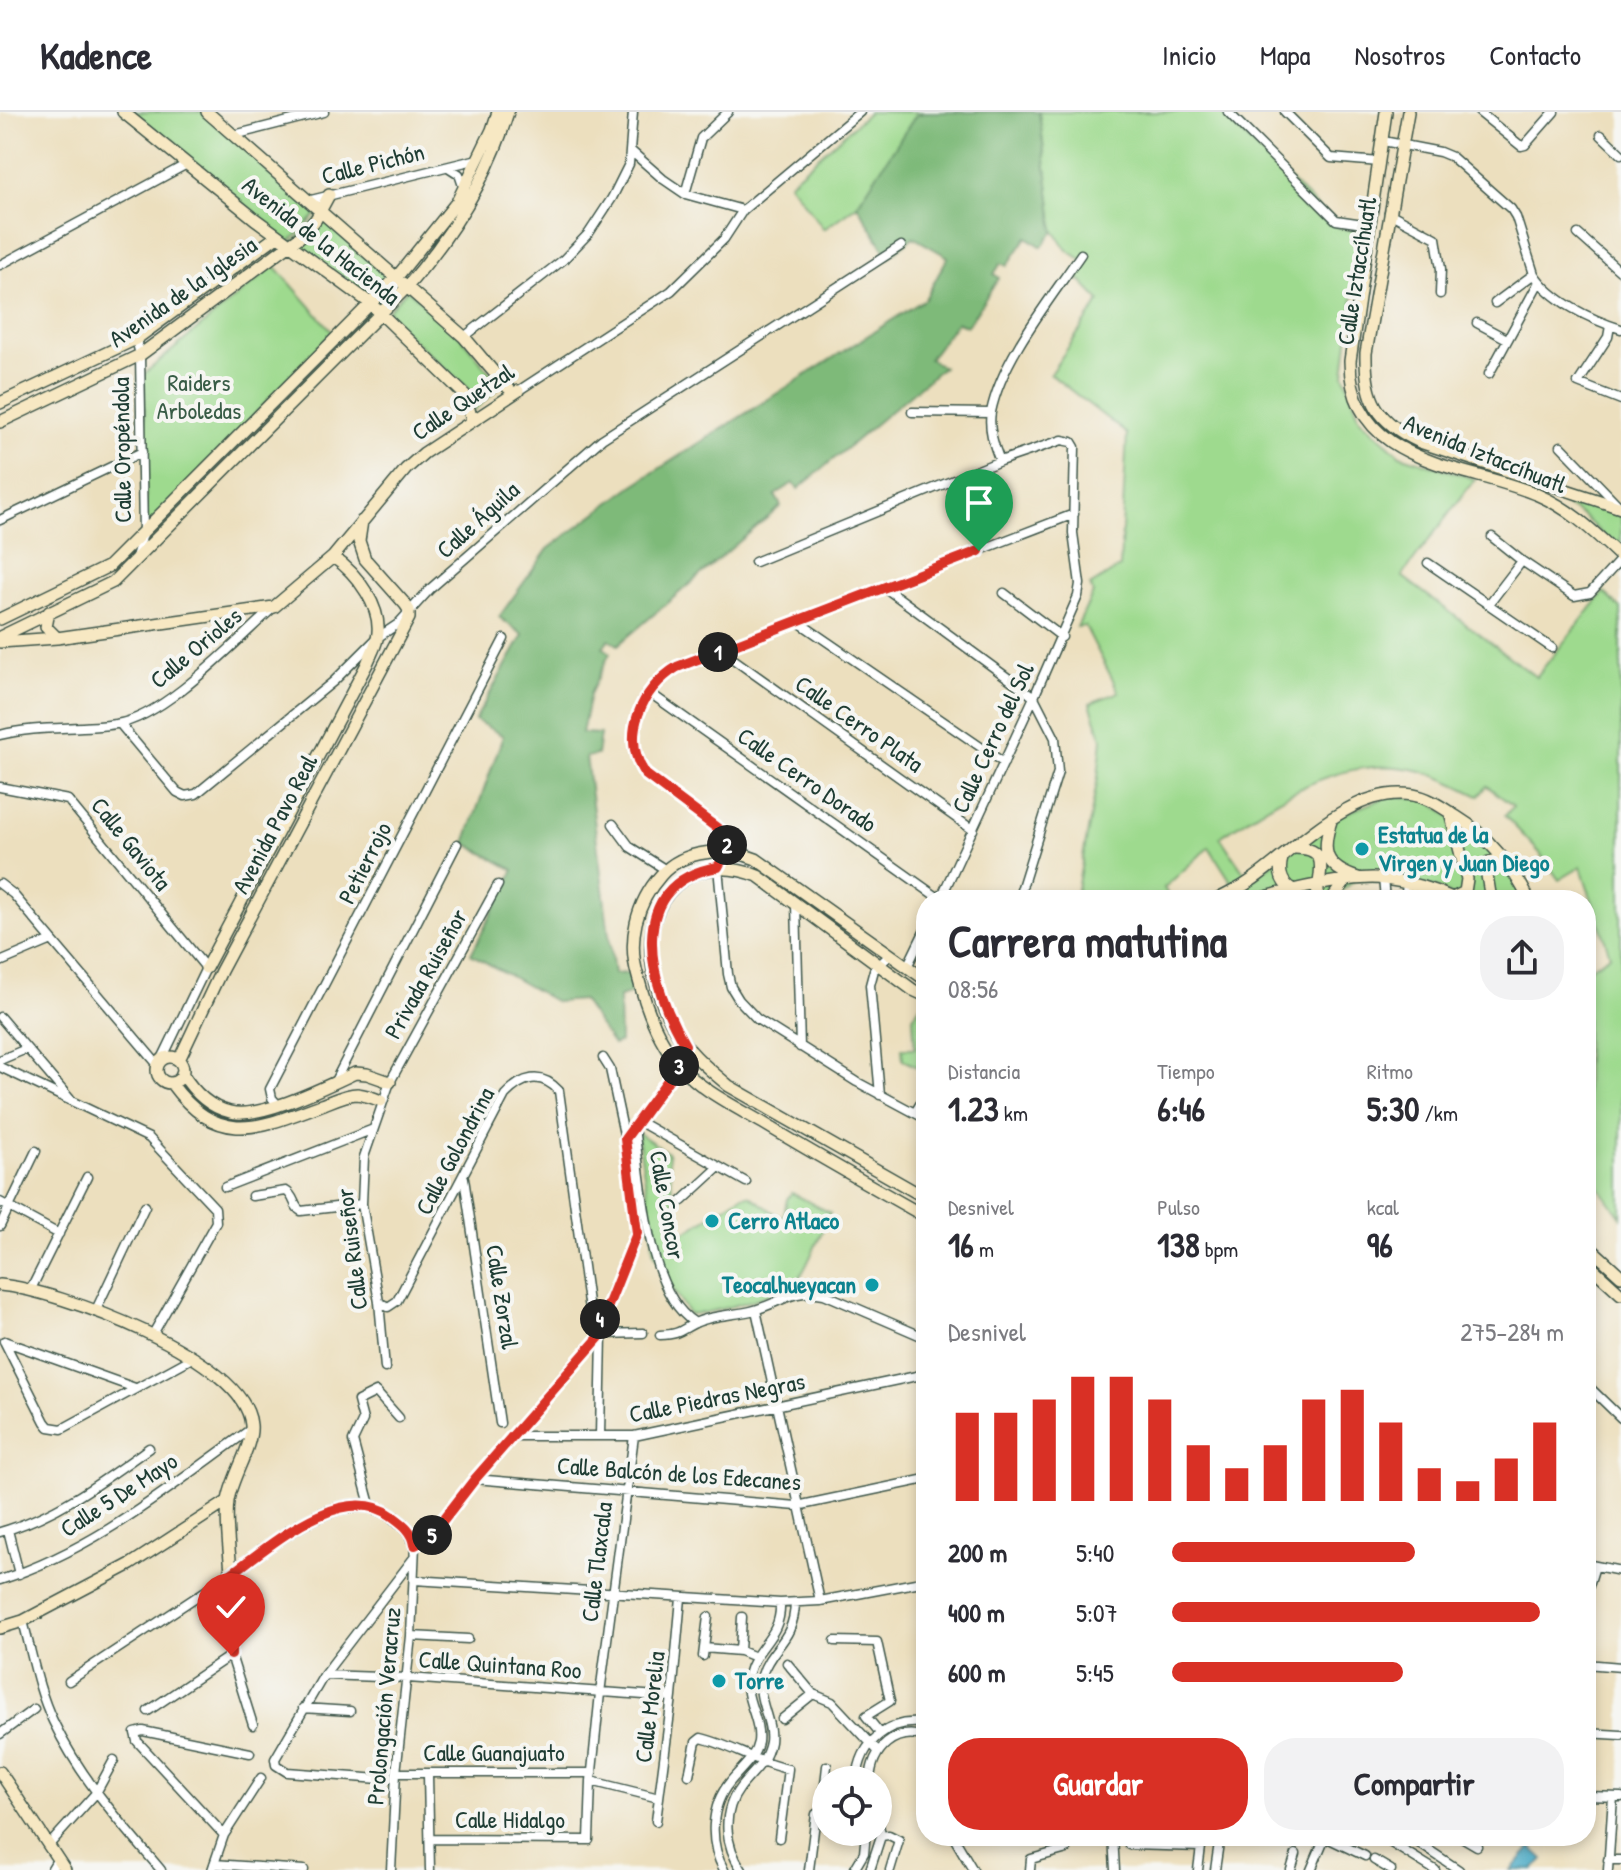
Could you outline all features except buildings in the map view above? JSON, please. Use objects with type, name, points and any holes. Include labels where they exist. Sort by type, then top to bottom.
[{"type":"street","name":"Avenida de la Hacienda","points":[[123,112],[277,236],[370,303],[465,395],[472,420]]},
{"type":"street","name":"Avenida de la Hacienda","points":[[207,112],[464,337],[508,390],[516,392]]},
{"type":"street","points":[[234,135],[324,112]]},
{"type":"street","points":[[0,619],[111,564],[396,278],[457,202],[498,112]]},
{"type":"street","points":[[0,640],[115,580],[407,287],[434,256],[467,205],[500,137],[508,112]]},
{"type":"street","points":[[464,337],[563,260],[589,233],[629,164],[633,112]]},
{"type":"street","points":[[685,194],[701,138],[728,112]]},
{"type":"street","name":"Calle Quetzal","points":[[274,607],[333,557],[406,469],[445,437],[671,291],[724,239],[743,210],[860,112]]},
{"type":"street","points":[[1228,112],[1336,220],[1370,225]]},
{"type":"street","points":[[1285,112],[1331,158],[1380,162]]},
{"type":"street","points":[[1386,112],[1383,141],[1452,157],[1511,209],[1536,278],[1567,304],[1621,329]]},
{"type":"street","name":"Calle Iztaccíhuatl","points":[[1408,112],[1366,353],[1369,392],[1382,417],[1402,434],[1420,442],[1621,508]]},
{"type":"street","points":[[1479,112],[1521,146],[1554,112]]},
{"type":"street","points":[[1601,135],[1621,154]]},
{"type":"street","name":"Avenida Iztaccíhuatl","points":[[1383,141],[1350,361],[1350,377],[1359,408],[1392,444],[1429,461],[1527,490],[1560,505],[1581,520],[1621,558]]},
{"type":"street","points":[[631,151],[685,194],[743,210]]},
{"type":"street","name":"Calle Pichón","points":[[307,201],[478,159]]},
{"type":"street","points":[[0,265],[187,164]]},
{"type":"street","name":"Calle Pichón","points":[[448,166],[459,174],[464,189]]},
{"type":"street","name":"Avenida de la Iglesia","points":[[0,422],[140,355],[305,233],[329,195]]},
{"type":"street","points":[[1389,213],[1436,238],[1441,269],[1440,294]]},
{"type":"street","points":[[1578,234],[1621,272]]},
{"type":"street","name":"Avenida de la Iglesia","points":[[0,403],[136,339],[277,236]]},
{"type":"street","name":"Calle Águila","points":[[120,724],[177,792],[191,796],[334,681],[496,530],[602,439],[901,246]]},
{"type":"street","points":[[1000,461],[992,439],[991,413],[1021,341],[1081,254]]},
{"type":"street","points":[[1495,303],[1536,278]]},
{"type":"street","points":[[1489,374],[1536,278]]},
{"type":"street","points":[[1477,323],[1507,339]]},
{"type":"street","points":[[1610,326],[1608,337],[1578,383],[1621,400]]},
{"type":"street","name":"Calle Oropéndola","points":[[135,559],[143,534],[140,355],[136,339]]},
{"type":"street","points":[[113,350],[113,367]]},
{"type":"street","points":[[912,412],[991,413]]},
{"type":"street","points":[[755,562],[1000,461],[1062,440],[1072,442],[1077,452],[1074,514],[677,667],[668,672],[642,704],[634,731],[632,747],[645,774],[721,831],[727,842],[727,852],[718,867],[731,987],[739,1000],[757,1019],[800,1047],[915,1113]]},
{"type":"street","points":[[1561,446],[1621,508]]},
{"type":"street","points":[[0,520],[142,452]]},
{"type":"street","name":"Calle Cerro del Sol","points":[[945,890],[1062,637],[1079,591],[1073,538],[1074,514]]},
{"type":"street","points":[[362,521],[359,541],[365,559],[409,610]]},
{"type":"street","points":[[1492,537],[1567,593],[1582,597],[1590,593],[1621,558]]},
{"type":"street","points":[[333,557],[351,572],[375,609],[377,638]]},
{"type":"street","points":[[1489,604],[1522,561]]},
{"type":"street","points":[[1428,563],[1552,648]]},
{"type":"street","points":[[111,564],[115,580]]},
{"type":"street","points":[[884,587],[1034,697],[1055,738],[1058,772],[1021,890]]},
{"type":"street","points":[[1004,593],[1062,637]]},
{"type":"street","points":[[0,640],[57,638],[274,607]]},
{"type":"street","name":"Calle Orioles","points":[[0,735],[27,729],[120,724],[161,705],[274,607]]},
{"type":"street","name":"Avenida Pavo Real","points":[[179,1060],[221,971],[397,642],[409,618],[409,610]]},
{"type":"street","points":[[49,612],[46,627],[57,638]]},
{"type":"street","points":[[797,621],[1004,763]]},
{"type":"street","name":"Avenida Pavo Real","points":[[160,1062],[206,968],[367,664],[377,638]]},
{"type":"street","name":"Petierrojo","points":[[278,1105],[270,1089],[504,639]]},
{"type":"street","name":"Calle Cerro Plata","points":[[722,651],[973,830]]},
{"type":"street","name":"Calle Cerro Dorado","points":[[650,693],[926,890]]},
{"type":"street","name":"Calle Gaviota","points":[[0,787],[68,800],[206,968]]},
{"type":"street","points":[[1236,890],[1349,807],[1393,795],[1411,795],[1429,799],[1464,821],[1504,859],[1523,890]]},
{"type":"street","points":[[1450,812],[1467,879],[1465,890]]},
{"type":"street","points":[[1333,818],[1325,842],[1327,857],[1342,873],[1359,879]]},
{"type":"street","points":[[613,824],[630,847],[666,870]]},
{"type":"street","points":[[334,1083],[457,844]]},
{"type":"street","points":[[1295,848],[1310,850],[1320,860],[1322,870],[1317,890]]},
{"type":"street","points":[[916,973],[756,859],[741,853],[705,853],[666,870],[650,888],[639,912],[634,938],[634,955],[645,1004],[660,1039],[679,1065],[720,1098],[916,1211]]},
{"type":"street","points":[[1282,858],[1282,880],[1290,890]]},
{"type":"street","points":[[1489,890],[1486,869],[1489,862],[1504,859]]},
{"type":"street","points":[[916,989],[758,876],[739,868],[701,870],[677,883],[662,901],[652,932],[651,952],[656,984],[671,1022],[702,1065],[729,1086],[916,1192]]},
{"type":"street","points":[[1309,890],[1359,879],[1383,878],[1426,890]]},
{"type":"street","points":[[1383,878],[1384,890]]},
{"type":"street","points":[[1339,890],[1345,882]]},
{"type":"street","points":[[0,884],[13,894],[160,1062],[161,1080],[171,1083],[182,1098],[204,1117],[213,1122],[247,1128],[263,1126],[353,1094],[381,1101]]},
{"type":"street","points":[[1406,890],[1407,884]]},
{"type":"street","name":"Privada Ruiseñor","points":[[390,1082],[498,885]]},
{"type":"street","points":[[796,904],[800,1047]]},
{"type":"street","points":[[0,962],[52,940]]},
{"type":"street","points":[[907,967],[916,949]]},
{"type":"street","points":[[880,1095],[870,985],[874,970],[890,955]]},
{"type":"street","points":[[0,1017],[73,1102]]},
{"type":"street","points":[[671,1054],[678,1045],[685,1045]]},
{"type":"street","points":[[0,1060],[26,1049]]},
{"type":"street","points":[[160,1062],[170,1057],[179,1060],[189,1084],[206,1101],[231,1113],[278,1105],[355,1073],[390,1082]]},
{"type":"street","points":[[598,1321],[604,1316],[637,1233],[625,1139],[610,1069],[603,1058]]},
{"type":"street","points":[[625,1139],[679,1065]]},
{"type":"street","points":[[0,1067],[149,1138],[215,1208],[216,1222],[153,1334]]},
{"type":"street","points":[[171,1083],[182,1073]]},
{"type":"street","name":"Calle Golondrina","points":[[379,1302],[388,1307],[397,1301],[505,1095],[521,1081],[538,1077],[553,1085],[559,1091],[589,1310],[598,1321],[602,1334],[600,1436]]},
{"type":"street","name":"Calle Ruiseñor","points":[[385,1368],[379,1302],[362,1204],[364,1157],[390,1082]]},
{"type":"street","points":[[720,1098],[729,1086]]},
{"type":"street","points":[[636,1125],[746,1182]]},
{"type":"street","name":"Calle Concor","points":[[636,1125],[658,1274],[677,1308],[695,1323]]},
{"type":"street","points":[[225,1187],[371,1130]]},
{"type":"street","points":[[0,1226],[36,1151]]},
{"type":"street","points":[[682,1201],[719,1167]]},
{"type":"street","points":[[30,1291],[87,1177]]},
{"type":"street","name":"Calle Zorzal","points":[[464,1178],[500,1423]]},
{"type":"street","points":[[252,1196],[286,1191],[295,1199],[298,1210],[362,1204]]},
{"type":"street","points":[[0,1202],[59,1234]]},
{"type":"street","points":[[95,1312],[145,1206]]},
{"type":"street","points":[[1596,1253],[1621,1276]]},
{"type":"street","points":[[1596,1271],[1621,1294]]},
{"type":"street","points":[[0,1285],[30,1291],[153,1334],[194,1357],[220,1377],[243,1402],[252,1429],[228,1501],[231,1655],[253,1725]]},
{"type":"street","points":[[660,1335],[679,1334],[695,1323],[756,1310],[789,1294],[808,1291],[824,1294],[916,1334]]},
{"type":"street","points":[[756,1310],[820,1601]]},
{"type":"street","points":[[69,1681],[231,1574],[306,1520],[358,1505],[370,1505],[398,1520],[408,1529],[415,1545],[430,1537],[475,1479],[602,1334],[643,1333]]},
{"type":"street","points":[[2,1340],[49,1427],[62,1429],[194,1357]]},
{"type":"street","points":[[2,1340],[135,1388]]},
{"type":"street","name":"Calle Piedras Negras","points":[[513,1436],[634,1436],[916,1376]]},
{"type":"street","points":[[370,1505],[353,1441],[363,1420],[358,1401],[376,1392],[399,1418]]},
{"type":"street","points":[[1596,1396],[1621,1418]]},
{"type":"street","name":"Calle 5 De Mayo","points":[[0,1580],[51,1561],[112,1528],[252,1429]]},
{"type":"street","name":"Calle Tlaxcala","points":[[589,1840],[600,1693],[634,1436]]},
{"type":"street","points":[[19,1574],[4,1531],[57,1508],[149,1448]]},
{"type":"street","name":"Calle Balcón de los Edecanes","points":[[475,1479],[797,1506],[916,1481]]},
{"type":"street","points":[[0,1628],[23,1621],[131,1564],[228,1501]]},
{"type":"street","name":"Prolongación Veracruz","points":[[391,1870],[396,1773],[408,1678],[415,1545]]},
{"type":"street","points":[[380,1779],[287,1772],[276,1765],[276,1753],[324,1675],[414,1558]]},
{"type":"street","points":[[1596,1566],[1621,1571]]},
{"type":"street","points":[[414,1580],[780,1603],[820,1601],[916,1583]]},
{"type":"street","name":"Calle Morelia","points":[[656,1821],[681,1598]]},
{"type":"street","points":[[724,1870],[715,1850],[717,1806],[728,1784],[757,1749],[758,1728],[749,1701],[748,1676],[755,1657],[772,1637],[781,1617],[780,1603]]},
{"type":"street","points":[[742,1870],[729,1843],[728,1818],[734,1797],[763,1762],[770,1741],[770,1724],[760,1686],[769,1661],[783,1644],[795,1618],[795,1603]]},
{"type":"street","points":[[708,1617],[703,1652],[740,1651],[755,1657]]},
{"type":"street","points":[[740,1651],[742,1617]]},
{"type":"street","points":[[23,1621],[44,1700],[53,1721],[96,1793],[161,1870]]},
{"type":"street","points":[[411,1636],[468,1639]]},
{"type":"street","points":[[772,1637],[783,1644]]},
{"type":"street","points":[[835,1641],[877,1642],[890,1701],[866,1716],[880,1733]]},
{"type":"street","points":[[148,1711],[231,1655]]},
{"type":"street","points":[[787,1663],[813,1694],[832,1702],[878,1751]]},
{"type":"street","points":[[1596,1665],[1621,1667]]},
{"type":"street","name":"Calle Quintana Roo","points":[[324,1675],[672,1697]]},
{"type":"street","points":[[782,1719],[813,1694]]},
{"type":"street","points":[[303,1708],[350,1711]]},
{"type":"street","points":[[0,1734],[34,1709]]},
{"type":"street","points":[[859,1766],[871,1742],[880,1733],[902,1722],[916,1721]]},
{"type":"street","points":[[224,1835],[137,1741],[135,1733],[143,1731],[250,1753]]},
{"type":"street","points":[[1596,1734],[1621,1735]]},
{"type":"street","points":[[872,1766],[878,1751],[891,1739],[900,1735],[916,1736]]},
{"type":"street","points":[[689,1775],[696,1742],[701,1738],[788,1769],[779,1838]]},
{"type":"street","points":[[48,1846],[96,1793],[114,1760]]},
{"type":"street","points":[[0,1772],[48,1846],[54,1865],[65,1870]]},
{"type":"street","name":"Calle Guanajuato","points":[[396,1773],[592,1777],[659,1798]]},
{"type":"street","points":[[428,1775],[430,1870]]},
{"type":"street","points":[[261,1778],[224,1835],[213,1867],[304,1870]]},
{"type":"street","points":[[1596,1796],[1617,1797],[1608,1870]]},
{"type":"street","points":[[890,1870],[899,1840],[892,1837]]},
{"type":"street","name":"Calle Hidalgo","points":[[431,1839],[589,1840]]},
{"type":"street","points":[[809,1870],[812,1846]]},
{"type":"street","points":[[854,1870],[865,1846]]},
{"type":"street","points":[[870,1870],[878,1846]]},
{"type":"street","points":[[959,1846],[973,1870]]},
{"type":"street","points":[[1114,1846],[1115,1870]]},
{"type":"street","points":[[1165,1846],[1201,1847],[1198,1870]]},
{"type":"street","points":[[1215,1870],[1219,1846]]},
{"type":"street","points":[[1311,1870],[1321,1846]]},
{"type":"street","points":[[1343,1846],[1391,1870]]},
{"type":"street","points":[[1398,1846],[1435,1870]]},
{"type":"street","points":[[1424,1846],[1459,1870]]},
{"type":"street","points":[[1030,1870],[1031,1859],[1067,1849]]},
{"type":"street","points":[[1291,1870],[1296,1854]]},
{"type":"street","points":[[1608,1860],[1621,1860]]},
{"type":"green space","points":[[133,112],[204,112],[318,213],[289,243]]},
{"type":"green space","points":[[869,112],[928,112],[916,116],[857,205],[824,229],[789,183]]},
{"type":"green space","points":[[928,112],[1039,112],[1054,231],[1042,247],[1027,237],[1007,266],[1001,263],[994,274],[999,278],[967,326],[957,322],[929,359],[943,367],[798,489],[793,483],[775,495],[781,506],[618,645],[609,639],[603,647],[610,653],[590,694],[582,733],[600,734],[597,755],[586,757],[614,974],[629,973],[633,993],[619,997],[620,1042],[613,1045],[582,1000],[556,1002],[471,954],[514,870],[465,843],[503,736],[475,720],[523,635],[499,617],[548,549],[632,486],[925,299],[948,257],[913,237],[889,257],[857,205],[916,115]]},
{"type":"green space","points":[[1039,112],[1220,112],[1338,227],[1361,232],[1344,374],[1360,419],[1400,455],[1475,479],[1402,576],[1536,677],[1604,592],[1621,609],[1621,1217],[1596,1183],[1596,964],[1610,955],[1596,913],[1596,890],[1589,890],[1581,867],[1559,880],[1539,852],[1505,816],[1513,806],[1487,786],[1479,796],[1425,772],[1390,766],[1337,774],[1288,795],[1220,837],[1246,875],[1232,883],[1209,847],[1165,890],[1077,890],[1102,739],[1090,703],[1119,692],[1085,626],[1077,627],[1093,593],[1090,586],[1120,567],[1127,434],[1050,374],[1100,301],[1074,274],[1085,262],[1067,250],[1054,231]]},
{"type":"green space","points":[[320,216],[394,278],[370,302],[291,245]]},
{"type":"green space","name":"Raiders Arboledas","points":[[272,267],[276,267],[333,332],[146,529],[144,374]]},
{"type":"green space","points":[[407,289],[462,338],[499,384],[498,389],[474,411],[472,397],[466,387],[385,314]]},
{"type":"green space","points":[[1550,492],[1621,516],[1621,552],[1583,516],[1548,494]]},
{"type":"green space","points":[[1392,795],[1429,800],[1504,859],[1523,890],[1440,890],[1357,879],[1343,890],[1238,890],[1333,818]]},
{"type":"green space","points":[[916,1012],[916,1066],[903,1060],[902,1048],[915,1048],[913,1017]]},
{"type":"green space","points":[[637,1132],[668,1153],[677,1233],[687,1231],[742,1196],[749,1195],[783,1219],[787,1199],[792,1193],[830,1213],[797,1281],[744,1303],[689,1314],[669,1284],[653,1250],[652,1222]]},
{"type":"water","points":[[1531,1847],[1544,1859],[1534,1870],[1511,1870]]},
{"type":"place","name":"Estatua de la Virgen y Juan Diego","points":[[1362,849]]},
{"type":"place","name":"Cerro Atlaco","points":[[712,1221]]},
{"type":"place","name":"Teocalhueyacan","points":[[872,1285]]},
{"type":"place","name":"Torre","points":[[719,1681]]},
{"type":"route","points":[[231,1655],[231,1574],[306,1520],[358,1505],[370,1505],[387,1512],[408,1529],[415,1545],[423,1542],[602,1334],[598,1321],[604,1316],[637,1233],[625,1139],[679,1065],[671,1054],[678,1045],[685,1045],[671,1022],[656,984],[651,952],[654,921],[665,896],[677,883],[701,870],[718,867],[727,852],[727,842],[721,831],[645,774],[637,762],[632,747],[642,704],[668,672],[677,667],[979,551]]}]
